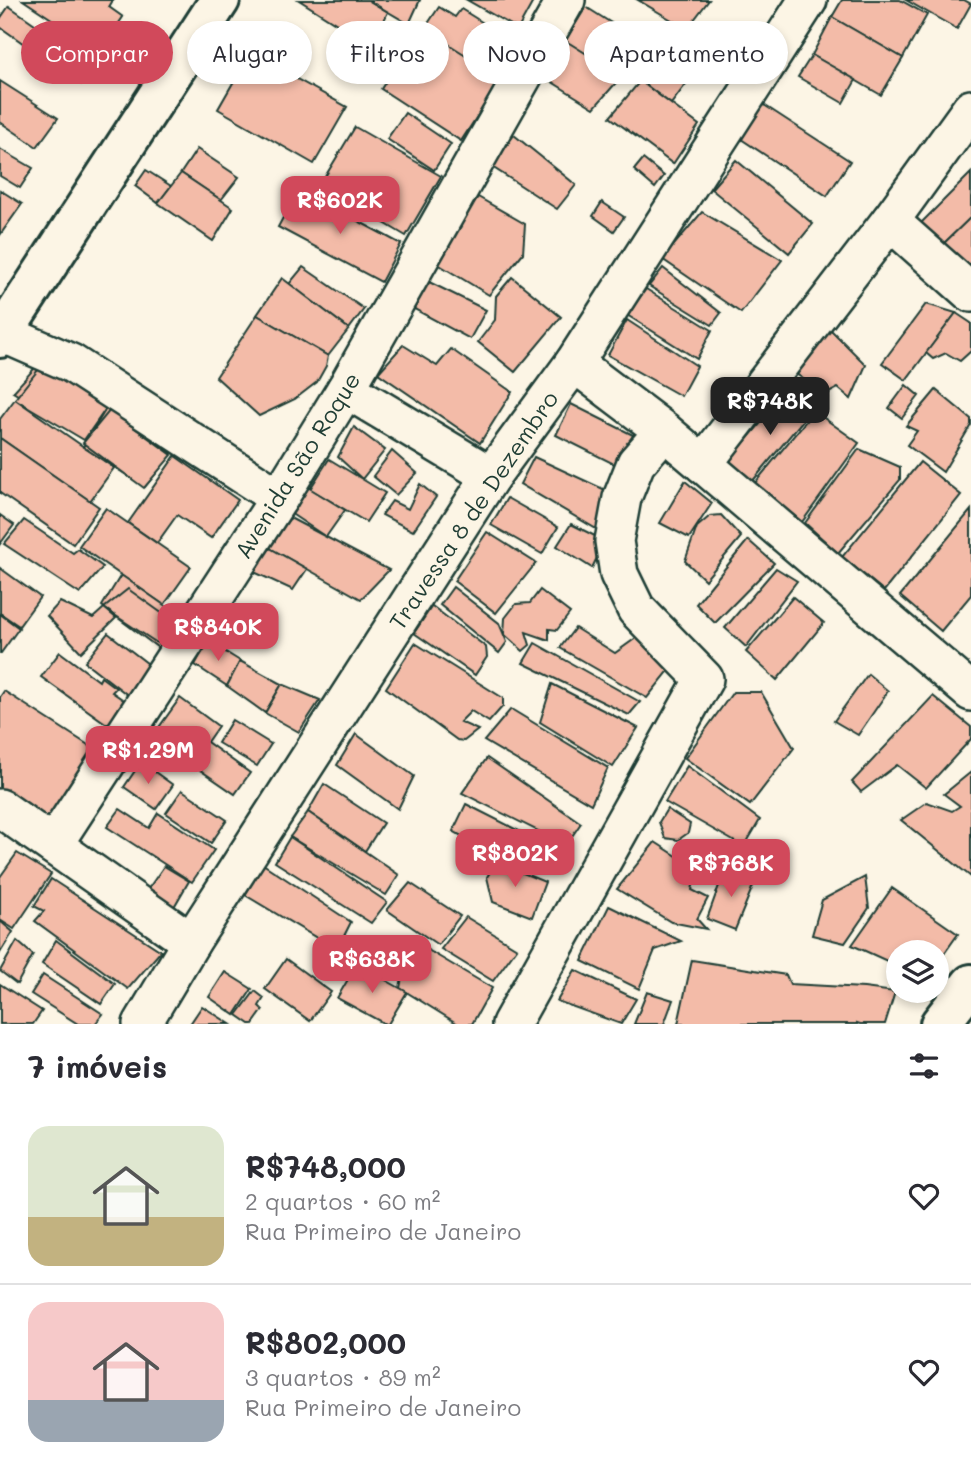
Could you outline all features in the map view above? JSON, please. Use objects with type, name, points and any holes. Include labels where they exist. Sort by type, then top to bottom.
[{"type":"main road","points":[[1,335],[220,0]]},
{"type":"main road","points":[[940,1024],[971,984]]},
{"type":"street","name":"Avenida São Roque","points":[[53,845],[279,498],[346,389],[566,0]]},
{"type":"street","name":"Travessa 8 de Dezembro","points":[[142,1024],[191,942],[491,476],[574,363],[808,0]]},
{"type":"street","points":[[704,464],[890,221],[971,109]]},
{"type":"street","points":[[890,221],[971,293]]},
{"type":"street","points":[[1,335],[71,363],[279,498]]},
{"type":"street","points":[[574,363],[704,464],[971,692]]},
{"type":"street","points":[[346,389],[491,476]]},
{"type":"street","points":[[511,1024],[704,679],[636,609],[619,574],[614,541],[622,498],[636,463],[664,431]]},
{"type":"street","points":[[0,808],[191,942]]},
{"type":"building","points":[[23,0],[113,0],[109,7],[123,17],[120,21],[55,21]]},
{"type":"building","points":[[299,0],[368,0],[388,12],[384,21],[332,21]]},
{"type":"building","points":[[368,0],[420,0],[410,21],[404,21]]},
{"type":"building","points":[[467,0],[534,0],[522,21],[504,21]]},
{"type":"building","points":[[638,0],[709,0],[693,21],[673,21]]},
{"type":"building","points":[[842,0],[900,0],[927,15],[903,58],[832,17]]},
{"type":"building","points":[[906,0],[964,0],[971,4],[957,29]]},
{"type":"building","points":[[9,6],[31,21],[21,21],[21,42],[0,27],[0,19]]},
{"type":"building","points":[[439,7],[455,17],[461,9],[480,21],[463,21],[463,56],[449,47],[449,21],[430,21]]},
{"type":"building","points":[[586,7],[608,21],[584,21],[584,53],[570,44],[570,33]]},
{"type":"building","points":[[832,17],[903,58],[881,95],[812,55]]},
{"type":"building","points":[[449,44],[463,53],[463,84],[498,84],[461,141],[381,89],[384,84],[449,84]]},
{"type":"building","points":[[570,44],[584,52],[584,84],[615,84],[594,108],[555,84],[570,84]]},
{"type":"building","points":[[812,55],[856,80],[843,103],[798,77]]},
{"type":"building","points":[[0,81],[58,118],[37,147],[0,122]]},
{"type":"building","points":[[232,84],[306,84],[347,107],[314,164],[218,109]]},
{"type":"building","points":[[638,84],[644,84],[699,125],[673,164],[610,117]]},
{"type":"building","points":[[645,84],[686,84],[671,104]]},
{"type":"building","points":[[761,103],[850,161],[827,196],[738,137]]},
{"type":"building","points":[[405,113],[451,144],[434,170],[387,139]]},
{"type":"building","points":[[355,127],[441,176],[406,236],[320,185]]},
{"type":"building","points":[[514,135],[576,185],[557,209],[492,167]]},
{"type":"building","points":[[0,149],[33,168],[20,188],[0,176]]},
{"type":"building","points":[[197,149],[239,177],[221,200],[181,173]]},
{"type":"building","points":[[643,159],[664,176],[655,188],[634,170]]},
{"type":"building","points":[[736,160],[813,224],[789,253],[711,189]]},
{"type":"building","points":[[146,170],[171,186],[158,203],[135,186]]},
{"type":"building","points":[[181,173],[233,208],[213,241],[158,203]]},
{"type":"building","points":[[971,173],[971,217],[937,250],[915,229]]},
{"type":"building","points":[[0,190],[22,204],[0,235]]},
{"type":"building","points":[[304,192],[401,244],[381,282],[278,227],[295,195]]},
{"type":"building","points":[[478,197],[525,224],[523,253],[489,295],[428,258]]},
{"type":"building","points":[[602,202],[624,217],[614,231],[593,216]]},
{"type":"building","points":[[702,212],[782,260],[741,313],[662,259]]},
{"type":"building","points":[[971,217],[971,270],[937,250]]},
{"type":"building","points":[[303,267],[364,309],[349,329],[289,284]]},
{"type":"building","points":[[663,268],[721,313],[712,325],[649,286]]},
{"type":"building","points":[[512,277],[561,317],[515,372],[478,342],[495,320],[496,296]]},
{"type":"building","points":[[282,278],[349,329],[328,356],[257,315]]},
{"type":"building","points":[[423,279],[486,310],[470,339],[403,303]]},
{"type":"building","points":[[646,289],[712,330],[697,359],[627,315]]},
{"type":"building","points":[[926,304],[956,313],[906,380],[882,363]]},
{"type":"building","points":[[956,313],[971,323],[971,351],[960,361],[946,353],[933,359],[926,353]]},
{"type":"building","points":[[257,315],[328,356],[317,382],[295,399],[259,416],[216,377]]},
{"type":"building","points":[[627,320],[697,366],[681,396],[608,355]]},
{"type":"building","points":[[828,327],[866,365],[851,399],[838,388],[825,395],[791,370]]},
{"type":"building","points":[[403,345],[437,366],[451,349],[512,392],[480,443],[378,373]]},
{"type":"building","points":[[41,361],[110,410],[85,436],[13,392]]},
{"type":"building","points":[[42,365],[107,407],[84,440],[15,399]]},
{"type":"building","points":[[906,385],[919,396],[902,418],[889,408]]},
{"type":"building","points":[[789,390],[813,408],[751,483],[726,464]]},
{"type":"building","points":[[936,390],[971,419],[971,425],[943,472],[907,445],[917,431],[906,426]]},
{"type":"building","points":[[15,399],[114,468],[90,501],[0,438],[0,419]]},
{"type":"building","points":[[571,404],[633,435],[618,466],[556,435]]},
{"type":"building","points":[[107,407],[172,453],[145,487],[83,447]]},
{"type":"building","points":[[110,410],[172,455],[144,488],[83,443]]},
{"type":"building","points":[[814,411],[859,443],[802,522],[754,484]]},
{"type":"building","points":[[354,427],[385,450],[362,479],[338,457]]},
{"type":"building","points":[[0,438],[99,507],[73,544],[0,493]]},
{"type":"building","points":[[859,449],[900,467],[900,480],[838,553],[805,523]]},
{"type":"building","points":[[392,451],[417,473],[396,495],[373,476]]},
{"type":"building","points":[[175,456],[238,500],[211,538],[177,515],[157,543],[128,523]]},
{"type":"building","points":[[534,457],[612,493],[598,530],[520,484]]},
{"type":"building","points":[[329,459],[385,493],[366,522],[310,489]]},
{"type":"building","points":[[920,462],[961,495],[884,591],[842,557]]},
{"type":"building","points":[[685,481],[712,503],[689,538],[660,523]]},
{"type":"building","points":[[420,484],[436,497],[413,531],[382,515],[392,501],[408,509]]},
{"type":"building","points":[[306,486],[345,510],[326,537],[290,513]]},
{"type":"building","points":[[507,498],[558,527],[542,554],[491,525]]},
{"type":"building","points":[[106,508],[191,567],[164,605],[79,546]]},
{"type":"building","points":[[971,510],[971,595],[941,631],[900,596]]},
{"type":"building","points":[[0,515],[14,525],[0,544]]},
{"type":"building","points":[[721,515],[741,537],[705,580],[685,561],[697,527],[710,516]]},
{"type":"building","points":[[290,518],[389,570],[361,599],[268,547]]},
{"type":"building","points":[[24,520],[73,553],[78,549],[103,567],[80,594],[4,544]]},
{"type":"building","points":[[571,524],[605,541],[592,568],[557,546]]},
{"type":"building","points":[[487,532],[536,563],[496,613],[454,581]]},
{"type":"building","points":[[748,540],[774,563],[715,623],[696,604]]},
{"type":"building","points":[[268,547],[307,569],[293,590],[254,572]]},
{"type":"building","points":[[0,568],[40,597],[19,626],[0,613]]},
{"type":"building","points":[[776,568],[797,581],[746,647],[725,628]]},
{"type":"building","points":[[121,575],[180,616],[161,650],[102,606]]},
{"type":"building","points":[[453,587],[499,623],[507,642],[499,653],[440,605]]},
{"type":"building","points":[[128,589],[163,614],[168,609],[178,615],[157,643],[104,608]]},
{"type":"building","points":[[540,590],[570,613],[557,630],[549,629],[549,640],[526,632],[530,645],[523,651],[504,634],[505,618],[516,604],[530,603]]},
{"type":"building","points":[[793,597],[824,623],[777,680],[746,652]]},
{"type":"building","points":[[60,602],[93,618],[104,608],[116,618],[81,652],[47,616]]},
{"type":"building","points":[[432,606],[486,647],[487,657],[475,675],[414,633]]},
{"type":"building","points":[[0,614],[19,628],[1,653],[0,653]]},
{"type":"building","points":[[575,628],[615,653],[636,638],[672,667],[647,698],[560,648]]},
{"type":"building","points":[[108,633],[152,667],[129,696],[85,662]]},
{"type":"building","points":[[208,641],[240,661],[227,686],[195,665]]},
{"type":"building","points":[[415,643],[503,698],[503,706],[489,722],[471,711],[460,722],[478,730],[464,741],[457,740],[386,688]]},
{"type":"building","points":[[535,643],[640,702],[629,715],[523,663]]},
{"type":"building","points":[[60,652],[99,681],[101,677],[116,688],[112,692],[128,703],[111,727],[41,677]]},
{"type":"building","points":[[240,661],[282,684],[265,713],[227,686]]},
{"type":"building","points":[[868,674],[888,691],[858,735],[834,721]]},
{"type":"building","points":[[282,684],[320,700],[299,732],[265,713]]},
{"type":"building","points":[[552,684],[638,728],[613,767],[540,722]]},
{"type":"building","points":[[4,691],[96,750],[46,827],[0,797],[0,697]]},
{"type":"building","points":[[733,692],[761,692],[794,748],[750,805],[685,758]]},
{"type":"building","points":[[933,696],[971,727],[971,739],[926,788],[897,765],[861,792],[852,782]]},
{"type":"building","points":[[180,698],[218,726],[207,742],[250,773],[235,794],[152,737]]},
{"type":"building","points":[[511,709],[608,768],[591,804],[484,741]]},
{"type":"building","points":[[232,720],[271,744],[257,766],[218,743]]},
{"type":"building","points":[[356,734],[414,776],[398,809],[337,765]]},
{"type":"building","points":[[487,758],[581,823],[566,845],[462,793]]},
{"type":"building","points":[[141,762],[173,785],[156,809],[124,787]]},
{"type":"building","points":[[687,766],[760,820],[744,847],[665,802]]},
{"type":"building","points":[[971,772],[971,877],[901,820],[927,802],[952,811],[960,806],[944,794]]},
{"type":"building","points":[[324,784],[383,823],[365,851],[308,812]]},
{"type":"building","points":[[182,790],[227,820],[211,843],[166,813]]},
{"type":"building","points":[[466,804],[523,833],[508,862],[453,831]]},
{"type":"building","points":[[120,809],[149,828],[158,813],[214,850],[192,882],[107,827]]},
{"type":"building","points":[[667,809],[690,824],[688,833],[678,840],[665,838],[659,822]]},
{"type":"building","points":[[308,812],[399,875],[386,895],[290,837]]},
{"type":"building","points":[[290,837],[387,902],[371,923],[275,862]]},
{"type":"building","points":[[655,842],[697,869],[692,890],[708,898],[697,919],[706,929],[671,922],[617,889]]},
{"type":"building","points":[[17,853],[51,874],[14,929],[0,920],[0,877]]},
{"type":"building","points":[[496,862],[545,882],[532,917],[493,902],[487,877]]},
{"type":"building","points":[[263,864],[351,922],[337,950],[245,895]]},
{"type":"building","points":[[164,866],[189,881],[171,912],[144,895]]},
{"type":"building","points":[[725,869],[755,881],[735,930],[707,919]]},
{"type":"building","points":[[865,877],[869,908],[845,943],[812,935],[822,900]]},
{"type":"building","points":[[51,879],[161,951],[128,989],[35,921],[44,911],[34,906]]},
{"type":"building","points":[[410,883],[460,916],[438,945],[387,910]]},
{"type":"building","points":[[892,888],[958,934],[949,947],[949,940],[886,940],[886,961],[852,945]]},
{"type":"building","points":[[609,906],[681,941],[655,950],[639,989],[582,961]]},
{"type":"building","points":[[466,917],[517,948],[493,981],[441,949]]},
{"type":"building","points":[[0,921],[13,932],[0,953]]},
{"type":"building","points":[[406,937],[492,988],[472,1024],[458,1024],[400,988]]},
{"type":"building","points":[[56,940],[115,984],[101,1004],[42,964]]},
{"type":"building","points":[[17,941],[33,955],[17,984],[0,971]]},
{"type":"building","points":[[286,959],[331,992],[310,1021],[265,989]]},
{"type":"building","points":[[692,960],[786,975],[790,984],[886,991],[886,1003],[892,1003],[885,1024],[678,1024]]},
{"type":"building","points":[[357,964],[407,992],[388,1024],[337,998]]},
{"type":"building","points":[[575,970],[636,999],[621,1024],[557,1001]]},
{"type":"building","points":[[225,972],[252,989],[235,1015],[209,997]]},
{"type":"building","points":[[43,975],[103,1014],[95,1024],[78,1024],[31,994]]},
{"type":"building","points":[[0,984],[42,1011],[33,1024],[0,1024]]},
{"type":"building","points":[[255,991],[264,998],[259,1006],[263,1010],[253,1024],[250,1024],[237,1015]]},
{"type":"building","points":[[647,992],[673,1000],[664,1024],[634,1024]]},
{"type":"building","points":[[202,1006],[230,1024],[190,1024]]}]
